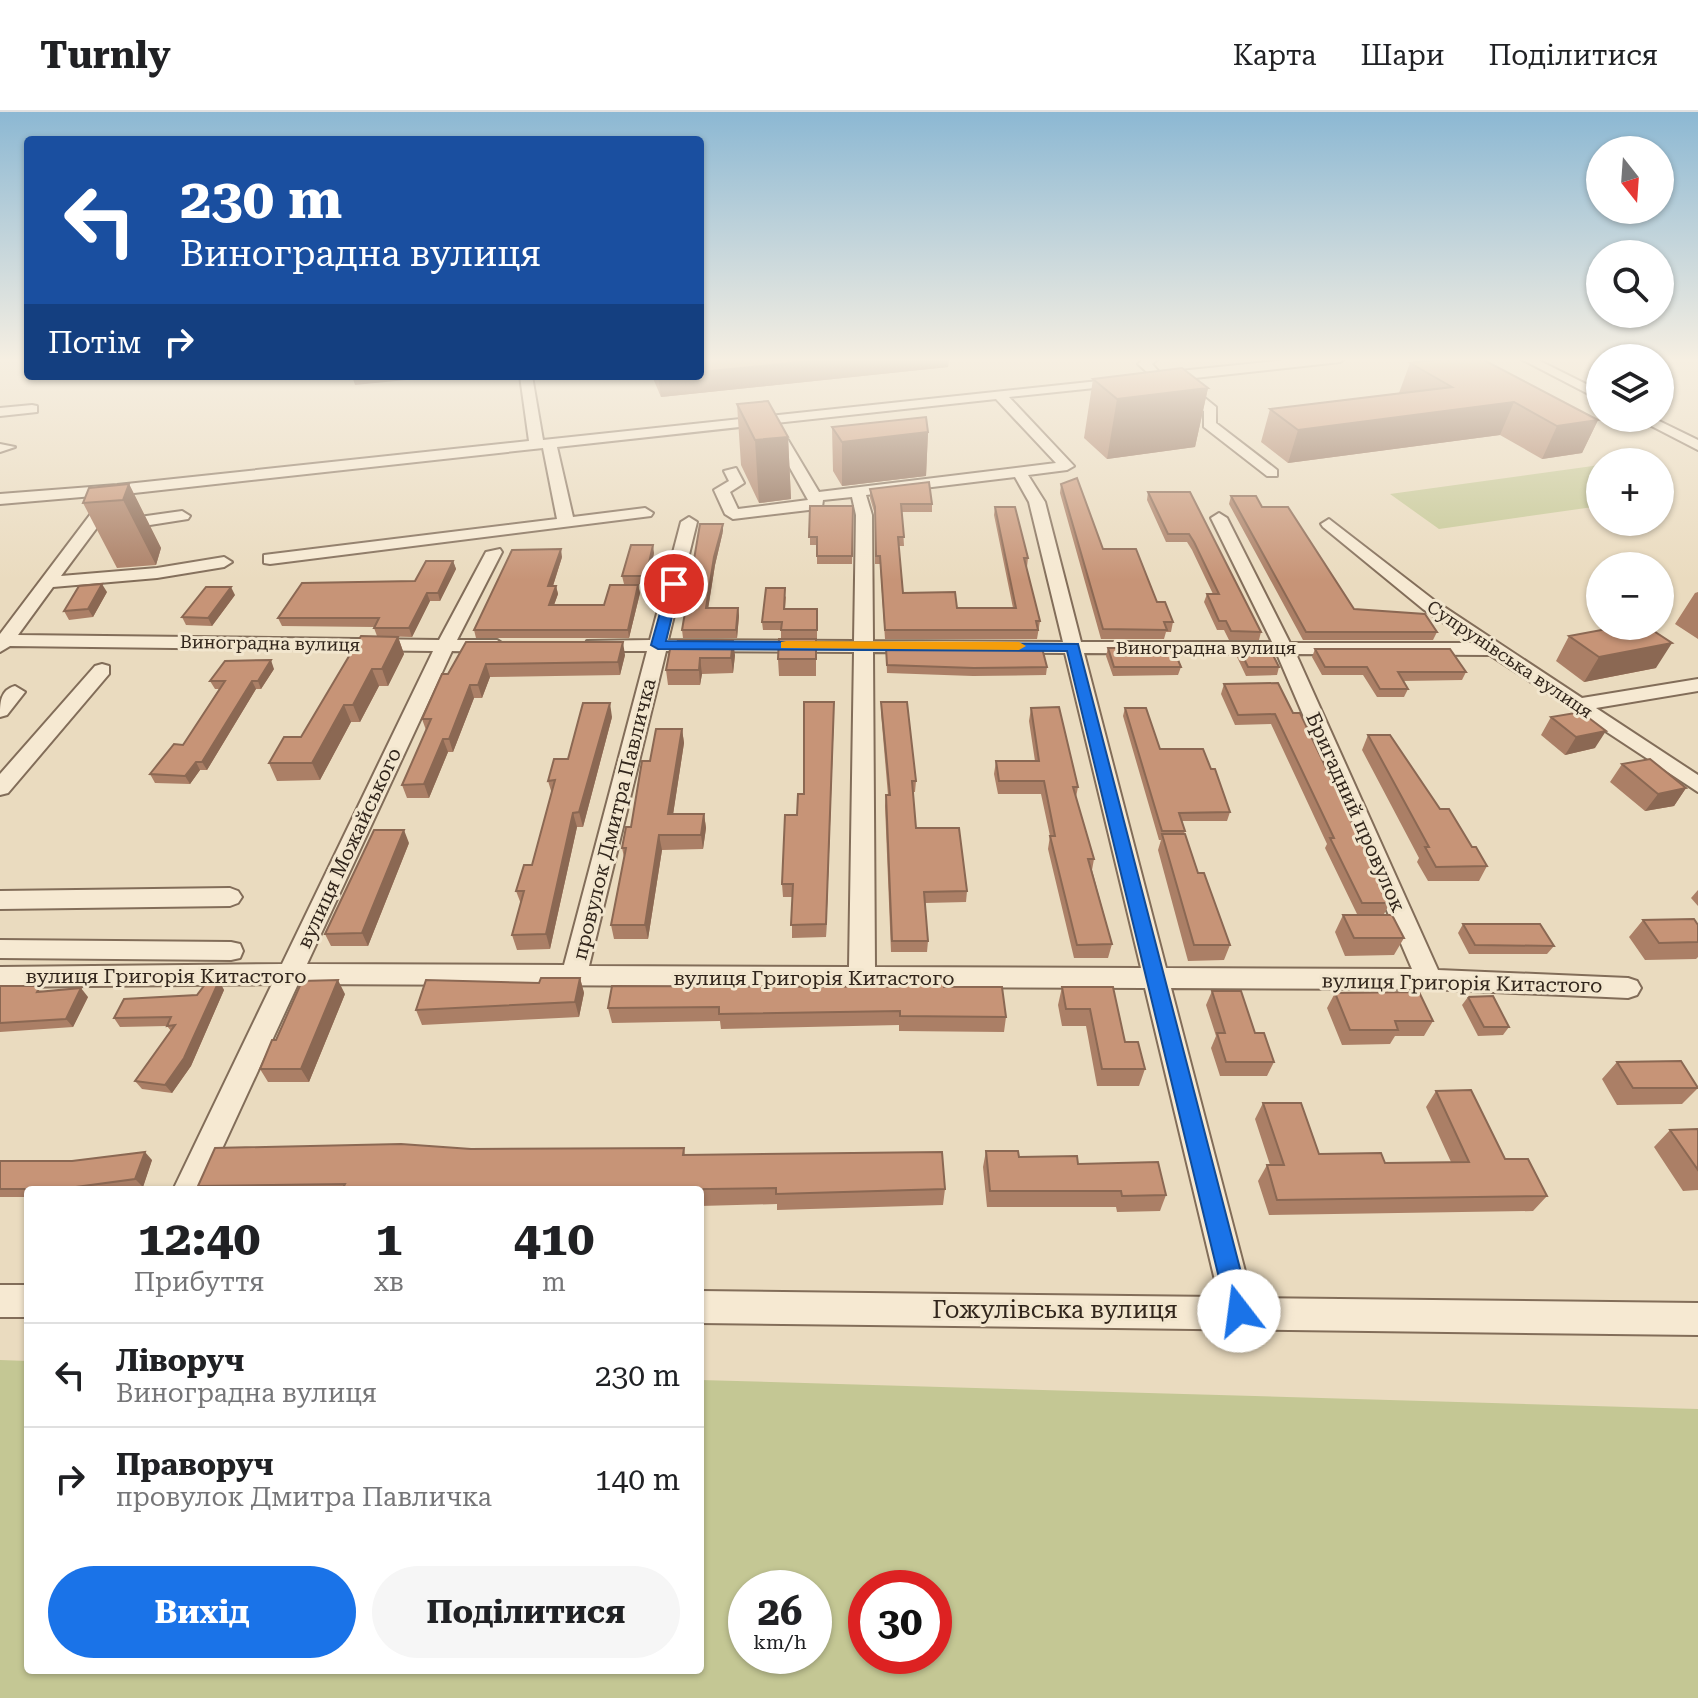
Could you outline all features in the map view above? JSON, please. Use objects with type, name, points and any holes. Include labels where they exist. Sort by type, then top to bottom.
[{"type":"street","points":[[540,432],[566,523]]},
{"type":"street","points":[[0,499],[117,490],[655,432]]},
{"type":"street","points":[[731,471],[737,483],[722,490],[733,514],[817,504],[783,443],[760,445],[753,432]]},
{"type":"street","points":[[814,497],[1067,466],[1035,432]]},
{"type":"street","points":[[1219,432],[1272,473]]},
{"type":"street","points":[[1671,432],[1698,446]]},
{"type":"street","points":[[1019,472],[1037,502],[1239,1311]]},
{"type":"street","points":[[4,637],[92,528],[117,490]]},
{"type":"street","points":[[858,492],[864,515],[862,978]]},
{"type":"street","points":[[270,559],[645,513]]},
{"type":"street","points":[[92,528],[182,516]]},
{"type":"street","name":"Бригадний провулок","points":[[1219,518],[1283,646],[1429,979]]},
{"type":"street","name":"провулок Дмитра Павличка","points":[[574,976],[689,522]]},
{"type":"street","name":"Супрунівська вулиця","points":[[1329,524],[1429,605],[1698,785]]},
{"type":"street","name":"вулиця Можайського","points":[[190,1186],[445,646],[494,552]]},
{"type":"street","points":[[49,582],[157,573],[224,562]]},
{"type":"street","name":"Виноградна вулиця","points":[[4,637],[521,646]]},
{"type":"street","name":"Виноградна вулиця","points":[[567,645],[1495,649]]},
{"type":"street","points":[[0,788],[102,670]]},
{"type":"street","points":[[1578,705],[1698,685]]},
{"type":"street","points":[[0,711],[15,692]]},
{"type":"street","points":[[0,900],[230,897]]},
{"type":"street","points":[[0,949],[231,951]]},
{"type":"street","name":"вулиця Григорія Китастого","points":[[0,977],[289,974],[1429,979],[1628,988]]},
{"type":"street","points":[[0,1301],[24,1301]]},
{"type":"street","name":"Гожулівська вулиця","points":[[704,1307],[1239,1311],[1698,1319]]},
{"type":"green space","points":[[1586,467],[1586,508],[1439,529],[1390,494]]},
{"type":"green space","points":[[0,1360],[24,1361],[24,1674],[704,1674],[704,1380],[1698,1409],[1698,1698],[0,1698]]},
{"type":"building","points":[[751,432],[785,432],[788,437],[755,440]]},
{"type":"building","points":[[835,432],[928,432],[842,442]]},
{"type":"building","points":[[1077,478],[1103,549],[1136,549],[1157,602],[1165,602],[1173,622],[1164,622],[1167,630],[1103,629],[1061,484]]},
{"type":"building","points":[[929,482],[932,504],[901,504],[904,537],[898,537],[903,593],[955,592],[957,608],[1016,608],[995,507],[1015,507],[1040,621],[1036,621],[1038,630],[885,630],[880,556],[876,556],[875,507],[870,489]]},
{"type":"building","points":[[129,484],[123,500],[83,503],[89,488]]},
{"type":"building","points":[[1148,492],[1190,492],[1261,632],[1231,631],[1226,621],[1219,621],[1207,594],[1219,594],[1194,542],[1189,534],[1168,534]]},
{"type":"building","points":[[1231,496],[1256,496],[1262,507],[1288,507],[1354,609],[1425,614],[1437,632],[1306,632]]},
{"type":"building","points":[[810,506],[853,506],[852,556],[817,556],[817,537],[809,537]]},
{"type":"building","points":[[700,524],[723,524],[706,608],[738,608],[736,630],[682,630]]},
{"type":"building","points":[[631,545],[653,545],[646,576],[622,576]]},
{"type":"building","points":[[561,549],[548,586],[556,586],[549,605],[604,605],[610,585],[638,585],[628,630],[474,630],[512,550]]},
{"type":"building","points":[[426,561],[453,561],[438,593],[427,593],[409,628],[374,628],[379,618],[278,618],[302,583],[415,581]]},
{"type":"building","points":[[102,584],[88,609],[64,611],[79,586]]},
{"type":"building","points":[[206,587],[231,587],[208,618],[182,617]]},
{"type":"building","points":[[766,588],[785,588],[784,609],[817,609],[817,630],[781,630],[782,622],[762,622]]},
{"type":"building","points":[[1586,633],[1586,640],[1667,640],[1672,643],[1599,657],[1569,636]]},
{"type":"building","points":[[361,636],[398,637],[382,669],[372,669],[353,705],[344,705],[312,763],[269,763],[284,737],[301,737]]},
{"type":"building","points":[[779,639],[816,639],[816,659],[778,659]]},
{"type":"building","points":[[678,640],[733,640],[731,658],[700,658],[699,670],[666,670],[671,644],[677,644]]},
{"type":"building","points":[[466,642],[623,642],[618,662],[486,664],[478,685],[470,685],[449,739],[443,739],[424,784],[402,785],[431,719],[422,719],[442,674],[448,674]]},
{"type":"building","points":[[886,648],[1042,648],[1047,667],[887,665]]},
{"type":"building","points":[[1108,648],[1173,648],[1181,667],[1114,667]]},
{"type":"building","points":[[1239,648],[1270,649],[1279,667],[1248,667]]},
{"type":"building","points":[[1315,649],[1450,649],[1466,672],[1398,672],[1408,689],[1380,689],[1367,667],[1325,667]]},
{"type":"building","points":[[271,660],[258,681],[252,681],[202,762],[196,762],[185,776],[150,774],[174,744],[183,745],[225,681],[210,681],[225,661]]},
{"type":"building","points":[[1278,683],[1293,713],[1300,713],[1390,903],[1362,903],[1275,714],[1238,715],[1224,684]]},
{"type":"building","points":[[804,702],[834,702],[826,924],[791,925],[793,884],[782,884],[785,815],[797,815],[798,794],[804,794]]},
{"type":"building","points":[[881,702],[907,702],[916,781],[912,781],[916,828],[959,828],[967,891],[924,892],[928,941],[892,941],[886,795],[890,795]]},
{"type":"building","points":[[583,703],[610,703],[579,812],[573,813],[546,934],[512,935],[524,891],[516,891],[524,865],[532,865],[555,780],[548,781],[554,759],[568,759]]},
{"type":"building","points":[[1059,707],[1078,787],[1073,787],[1094,859],[1088,859],[1112,944],[1077,945],[1050,836],[1055,836],[1044,781],[999,781],[996,761],[1039,761],[1031,708]]},
{"type":"building","points":[[1125,708],[1146,708],[1160,749],[1203,749],[1211,769],[1215,769],[1230,812],[1179,813],[1185,831],[1162,831]]},
{"type":"building","points":[[1581,712],[1606,731],[1576,737],[1551,717]]},
{"type":"building","points":[[656,729],[682,729],[668,814],[704,814],[701,835],[659,835],[645,925],[611,925],[626,848],[622,848],[626,827],[631,827],[642,761],[650,761]]},
{"type":"building","points":[[1368,735],[1390,735],[1440,809],[1449,809],[1487,866],[1436,867],[1425,847],[1429,847]]},
{"type":"building","points":[[1650,759],[1686,788],[1658,794],[1622,764]]},
{"type":"building","points":[[374,830],[404,830],[362,933],[325,934]]},
{"type":"building","points":[[1162,834],[1185,834],[1198,873],[1204,873],[1230,945],[1194,945]]},
{"type":"building","points":[[1343,915],[1392,915],[1404,938],[1354,938]]},
{"type":"building","points":[[1694,919],[1698,925],[1698,942],[1659,943],[1643,920]]},
{"type":"building","points":[[1463,924],[1540,924],[1554,946],[1475,945]]},
{"type":"building","points":[[541,978],[580,978],[575,1002],[416,1010],[426,980],[539,983]]},
{"type":"building","points":[[209,979],[219,981],[184,1058],[165,1085],[135,1081],[175,1025],[167,1026],[171,1017],[114,1018],[124,999],[197,995]]},
{"type":"building","points":[[338,980],[301,1069],[260,1069],[302,981]]},
{"type":"building","points":[[944,981],[944,987],[1002,987],[1006,1017],[900,1016],[900,1011],[719,1014],[719,1007],[608,1008],[612,986],[899,987],[898,982]]},
{"type":"building","points":[[0,986],[40,986],[37,992],[81,988],[66,1019],[0,1023]]},
{"type":"building","points":[[1062,987],[1113,987],[1125,1042],[1138,1042],[1145,1069],[1102,1069],[1090,1009],[1066,1009]]},
{"type":"building","points":[[1212,991],[1241,991],[1255,1033],[1264,1033],[1274,1062],[1226,1062],[1217,1033],[1225,1033]]},
{"type":"building","points":[[1419,992],[1433,1021],[1395,1021],[1398,1030],[1350,1030],[1335,993]]},
{"type":"building","points":[[1493,996],[1509,1027],[1484,1027],[1468,997]]},
{"type":"building","points":[[1681,1061],[1698,1088],[1633,1088],[1617,1062]]},
{"type":"building","points":[[1471,1090],[1505,1159],[1528,1159],[1547,1196],[1277,1200],[1267,1165],[1284,1165],[1263,1103],[1301,1103],[1319,1154],[1381,1153],[1385,1163],[1469,1162],[1436,1091]]},
{"type":"building","points":[[1698,1129],[1698,1170],[1670,1130]]},
{"type":"building","points":[[401,1144],[471,1149],[684,1148],[683,1155],[942,1152],[945,1189],[776,1194],[776,1188],[704,1189],[704,1186],[198,1186],[215,1148]]},
{"type":"building","points":[[986,1151],[1018,1151],[1019,1157],[1077,1156],[1078,1164],[1158,1162],[1166,1195],[1122,1196],[1121,1191],[990,1191]]},
{"type":"building","points":[[145,1152],[135,1179],[83,1186],[0,1189],[0,1161],[72,1161]]},
{"type":"slow traffic","points":[[786,645],[1019,646]]},
{"type":"route","points":[[674,584],[658,645],[1073,647],[1239,1311]]}]
